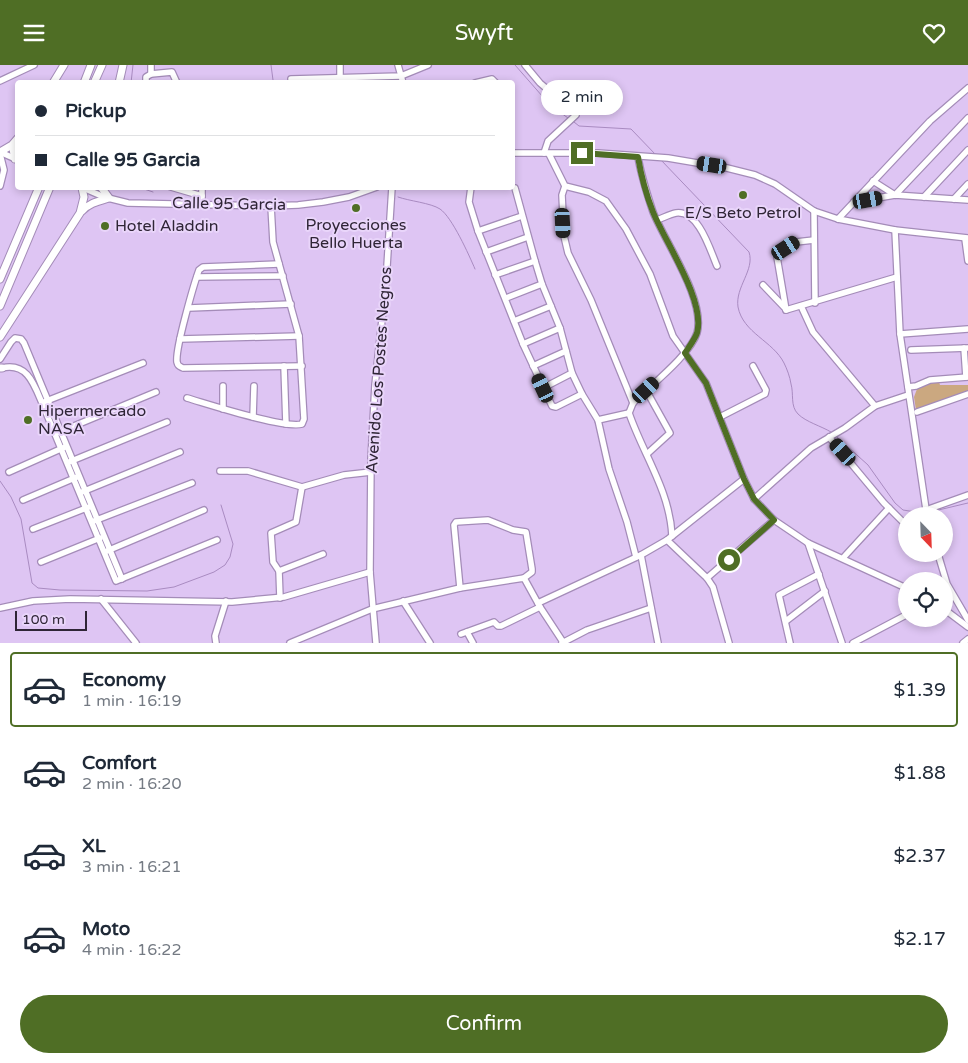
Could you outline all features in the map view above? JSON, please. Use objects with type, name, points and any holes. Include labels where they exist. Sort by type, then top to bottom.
[{"type":"main road","points":[[56,80],[64,65]]},
{"type":"main road","points":[[85,80],[91,65]]},
{"type":"main road","points":[[95,80],[102,65]]},
{"type":"main road","points":[[120,80],[123,65]]},
{"type":"main road","points":[[0,152],[15,141]]},
{"type":"main road","points":[[15,144],[13,149],[15,156]]},
{"type":"main road","points":[[0,279],[38,190]]},
{"type":"main road","points":[[0,306],[49,190]]},
{"type":"main road","points":[[80,213],[84,197],[82,190]]},
{"type":"main road","points":[[0,337],[80,213],[86,206],[109,198],[103,190]]},
{"type":"street","points":[[0,81],[34,65]]},
{"type":"street","points":[[151,65],[151,74]]},
{"type":"street","points":[[340,65],[340,79]]},
{"type":"street","points":[[398,65],[402,79]]},
{"type":"street","points":[[291,79],[402,79],[428,65]]},
{"type":"street","points":[[525,65],[537,80],[576,115],[548,141],[547,153],[565,186],[562,195],[564,236],[568,253],[592,300],[633,403]]},
{"type":"street","points":[[146,80],[146,77],[151,74],[170,71],[174,73],[176,80]]},
{"type":"street","points":[[838,219],[930,121],[968,88]]},
{"type":"street","points":[[895,195],[968,118]]},
{"type":"street","points":[[924,197],[968,150]]},
{"type":"street","points":[[515,151],[598,153],[668,158],[727,168],[755,175],[775,184],[814,211],[838,219],[895,230],[966,239],[968,261]]},
{"type":"street","points":[[0,152],[15,160]]},
{"type":"street","points":[[0,152],[4,170]]},
{"type":"street","points":[[638,157],[641,173],[657,220],[694,299],[697,333],[685,353],[633,403],[629,413],[669,511],[670,538],[707,578],[716,593],[729,643]]},
{"type":"street","points":[[0,186],[6,166],[15,161]]},
{"type":"street","points":[[873,181],[895,195]]},
{"type":"street","points":[[954,199],[968,184]]},
{"type":"street","points":[[565,186],[589,192],[606,201],[626,229],[650,274],[673,336],[706,383],[744,479],[754,499],[774,520],[808,543],[898,584]]},
{"type":"street","points":[[515,188],[534,261],[560,329],[572,373],[598,420],[610,469],[638,556],[658,643]]},
{"type":"street","name":"Calle 95 Garcia","points":[[87,190],[128,203],[271,206],[323,202],[349,197],[369,190]]},
{"type":"street","points":[[181,190],[202,196]]},
{"type":"street","points":[[202,190],[202,204]]},
{"type":"street","name":"Avenido Los Postes Negros","points":[[376,643],[370,573],[371,472],[375,385],[386,282],[392,190]]},
{"type":"street","points":[[471,190],[469,202],[478,231],[523,344],[543,388],[554,407],[582,394]]},
{"type":"street","points":[[854,202],[895,195],[968,201]]},
{"type":"street","points":[[187,398],[253,417],[286,424],[302,424],[304,419],[299,336],[272,234],[271,206]]},
{"type":"street","points":[[814,211],[815,303]]},
{"type":"street","points":[[657,220],[676,213],[686,214],[693,218],[702,232],[717,266]]},
{"type":"street","points":[[478,231],[522,216]]},
{"type":"street","points":[[895,230],[900,334],[926,507]]},
{"type":"street","points":[[486,252],[528,237]]},
{"type":"street","points":[[786,310],[777,257],[796,242],[814,240]]},
{"type":"street","points":[[495,275],[534,261]]},
{"type":"street","points":[[279,264],[203,267],[199,270],[180,339],[177,363],[182,368],[302,366]]},
{"type":"street","points":[[197,277],[283,276]]},
{"type":"street","points":[[786,310],[898,277]]},
{"type":"street","points":[[506,299],[542,284]]},
{"type":"street","points":[[763,285],[786,310]]},
{"type":"street","points":[[189,308],[290,304]]},
{"type":"street","points":[[514,321],[551,306]]},
{"type":"street","points":[[802,306],[813,332],[875,406]]},
{"type":"street","points":[[523,344],[560,329]]},
{"type":"street","points":[[900,334],[968,329]]},
{"type":"street","points":[[180,339],[299,336]]},
{"type":"street","points":[[0,359],[15,338],[21,339],[119,580],[217,540]]},
{"type":"street","points":[[908,387],[930,380],[967,377],[966,348],[911,350]]},
{"type":"street","points":[[533,366],[566,351]]},
{"type":"street","points":[[45,402],[143,363]]},
{"type":"street","points":[[720,417],[765,394],[766,390],[753,366]]},
{"type":"street","points":[[1,368],[15,367],[25,371],[45,402]]},
{"type":"street","points":[[284,367],[286,424]]},
{"type":"street","points":[[543,388],[572,373]]},
{"type":"street","points":[[253,417],[254,385]]},
{"type":"street","points":[[223,386],[223,409]]},
{"type":"street","points":[[646,390],[670,433],[647,454]]},
{"type":"street","points":[[58,432],[156,392]]},
{"type":"street","points":[[917,412],[968,394]]},
{"type":"street","points":[[754,499],[811,448],[846,428],[875,406],[908,395]]},
{"type":"street","points":[[598,420],[629,413]]},
{"type":"street","points":[[70,462],[167,422]]},
{"type":"street","points":[[829,437],[898,517]]},
{"type":"street","points":[[9,471],[64,448]]},
{"type":"street","points":[[82,492],[180,452]]},
{"type":"street","points":[[220,471],[248,471],[302,487],[344,475],[371,472]]},
{"type":"street","points":[[23,500],[76,477]]},
{"type":"street","points":[[473,643],[464,633],[494,622],[501,626],[638,556],[670,538],[744,479]]},
{"type":"street","points":[[94,521],[192,483]]},
{"type":"street","points":[[280,597],[279,571],[273,562],[271,533],[296,522],[302,487]]},
{"type":"street","points":[[941,507],[968,495]]},
{"type":"street","points":[[33,529],[88,507]]},
{"type":"street","points":[[843,558],[889,508]]},
{"type":"street","points":[[107,551],[204,510]]},
{"type":"street","points":[[290,643],[372,609],[460,588],[524,578],[532,572],[526,532],[513,530],[488,520],[456,522],[454,525],[460,588]]},
{"type":"street","points":[[707,578],[774,520]]},
{"type":"street","points":[[42,562],[101,538]]},
{"type":"street","points":[[808,543],[842,643]]},
{"type":"street","points":[[279,571],[322,554]]},
{"type":"street","points":[[941,563],[947,584],[968,621]]},
{"type":"street","points":[[0,608],[33,601],[101,599],[226,601],[280,597],[370,573]]},
{"type":"street","points":[[790,643],[779,595],[819,574]]},
{"type":"street","points":[[524,578],[563,643],[587,630],[651,608]]},
{"type":"street","points":[[786,621],[825,591]]},
{"type":"street","points":[[101,599],[136,643]]},
{"type":"street","points":[[216,643],[215,636],[226,601]]},
{"type":"street","points":[[403,601],[430,643]]},
{"type":"street","points":[[953,616],[968,627]]},
{"type":"street","points":[[852,643],[898,619]]},
{"type":"street","points":[[963,643],[968,639]]},
{"type":"shaded area","points":[[939,382],[940,385],[968,385],[968,392],[916,410],[914,397],[917,389],[929,383]]},
{"type":"waterway","points":[[131,80],[133,65]]},
{"type":"waterway","points":[[271,65],[273,80]]},
{"type":"waterway","points":[[515,65],[550,105],[568,118]]},
{"type":"waterway","points":[[574,122],[579,126],[631,129],[656,155]]},
{"type":"waterway","points":[[660,159],[749,252],[749,265],[738,300],[741,316],[746,324],[779,355],[784,363],[792,388],[793,404],[798,414],[831,432]]},
{"type":"waterway","points":[[147,190],[153,192]]},
{"type":"waterway","points":[[398,197],[431,205],[445,213],[460,237],[475,269]]},
{"type":"waterway","points":[[837,437],[868,465],[900,507]]},
{"type":"waterway","points":[[0,481],[11,497],[21,519],[32,583],[38,588],[147,591],[174,587],[214,572],[225,565],[230,557],[233,544],[221,505]]},
{"type":"waterway","points":[[951,507],[968,503]]},
{"type":"place","name":"E/S Beto Petrol","points":[[743,195]]},
{"type":"place","name":"Proyecciones Bello Huerta","points":[[356,208]]},
{"type":"place","name":"Hotel Aladdin","points":[[105,226]]},
{"type":"place","name":"Hipermercado NASA","points":[[28,420]]},
{"type":"route","points":[[582,153],[638,157],[641,173],[654,213],[678,261],[694,299],[697,333],[685,353],[706,383],[744,479],[754,499],[774,520],[729,560]]}]
